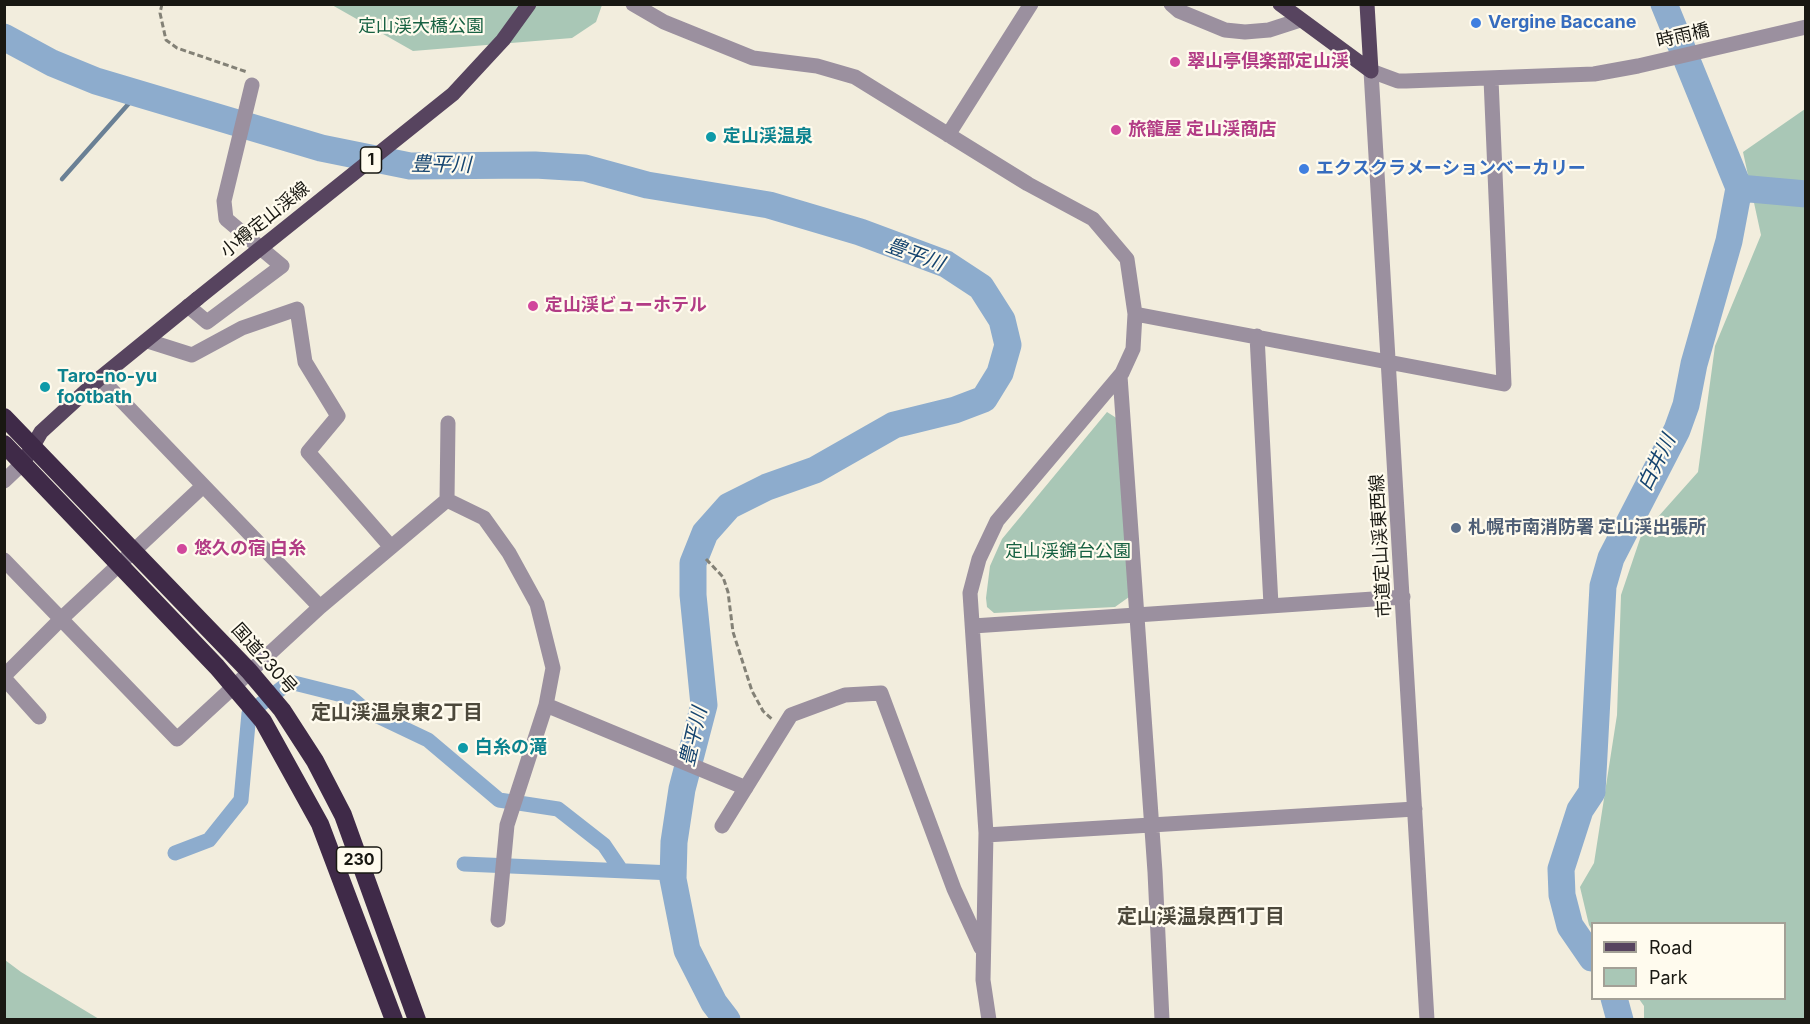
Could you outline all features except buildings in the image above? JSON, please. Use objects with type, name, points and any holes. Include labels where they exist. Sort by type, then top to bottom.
[{"type":"highway","name":"国道230号","points":[[4,417],[249,671],[282,710],[315,761],[342,815],[417,1020]]},
{"type":"highway","name":"230","points":[[4,444],[120,563],[239,691],[263,721],[320,824],[394,1020]]},
{"type":"main road","name":"小樽定山渓線","points":[[23,463],[41,432],[100,378],[453,94],[503,40],[529,4]]},
{"type":"main road","points":[[1280,4],[1371,71]]},
{"type":"main road","points":[[1366,4],[1371,71]]},
{"type":"street","points":[[948,135],[1031,4]]},
{"type":"street","points":[[1172,4],[1179,11],[1225,30],[1245,32],[1269,30],[1300,20]]},
{"type":"street","points":[[634,5],[664,22],[753,58],[818,66],[855,77],[1028,184],[1093,219],[1127,259],[1135,314],[1132,349],[1120,376],[998,521],[979,559],[970,593],[986,836],[983,980],[989,1020]]},
{"type":"street","name":"時雨橋","points":[[1371,71],[1398,81],[1594,74],[1806,27]]},
{"type":"street","name":"市道定山渓東西線","points":[[1371,71],[1390,360],[1427,1020]]},
{"type":"street","points":[[1135,314],[1390,360],[1504,384],[1491,79]]},
{"type":"street","points":[[192,302],[207,322],[282,266],[226,219],[224,201],[252,85]]},
{"type":"street","points":[[148,341],[192,356],[242,328],[297,309],[305,362],[338,416],[308,452],[391,547]]},
{"type":"street","points":[[1257,336],[1271,605]]},
{"type":"street","points":[[1120,376],[1162,1020]]},
{"type":"street","points":[[100,378],[320,607]]},
{"type":"street","points":[[4,560],[177,739],[239,691],[249,671],[320,607],[447,500],[448,423]]},
{"type":"street","points":[[4,481],[23,463]]},
{"type":"street","points":[[39,717],[4,677],[62,618],[203,486]]},
{"type":"street","points":[[447,500],[484,518],[509,553],[537,604],[553,668],[546,705],[507,825],[498,920]]},
{"type":"street","points":[[973,626],[1403,597]]},
{"type":"street","points":[[722,826],[791,714],[844,695],[880,693],[954,889],[983,954]]},
{"type":"street","points":[[546,705],[746,788]]},
{"type":"street","points":[[986,836],[1415,809]]},
{"type":"path","points":[[162,4],[160,13],[166,40],[177,48],[249,73],[252,76],[252,85]]},
{"type":"path","points":[[706,559],[723,577],[728,592],[733,632],[752,691],[763,711],[776,724]]},
{"type":"green space","name":"定山渓大橋公園","points":[[332,5],[602,5],[596,22],[572,38],[413,51]]},
{"type":"green space","points":[[1805,109],[1805,1019],[1644,1019],[1644,1006],[1640,1000],[1786,1000],[1786,922],[1591,922],[1591,928],[1580,887],[1594,863],[1617,715],[1621,595],[1641,536],[1698,472],[1715,346],[1761,235],[1743,152]]},
{"type":"green space","name":"定山渓錦台公園","points":[[1107,412],[1118,419],[1129,597],[1115,607],[994,613],[987,607],[986,598],[990,566],[1002,539]]},
{"type":"green space","points":[[5,960],[21,972],[99,1019],[5,1019]]},
{"type":"waterway","name":"白井川","points":[[1591,957],[1570,926],[1562,895],[1561,869],[1580,810],[1592,792],[1603,586],[1611,558],[1677,430],[1686,405],[1694,364],[1729,241],[1739,188],[1664,4]]},
{"type":"waterway","name":"豊平川","points":[[4,37],[52,63],[96,81],[321,148],[410,166],[535,165],[585,168],[647,185],[769,205],[860,232],[946,264],[981,287],[1002,320],[1008,345],[1000,373],[984,399],[955,410],[894,425],[815,470],[767,487],[729,506],[705,533],[693,563],[693,595],[704,705],[682,789],[674,842],[673,879],[687,950],[714,1003],[727,1020]]},
{"type":"waterway","points":[[62,179],[139,92]]},
{"type":"waterway","points":[[1739,188],[1806,194]]},
{"type":"waterway","points":[[175,853],[209,840],[241,800],[249,713],[290,682],[350,697],[365,710],[428,740],[499,800],[558,809],[604,845],[621,870]]},
{"type":"waterway","points":[[464,864],[673,873]]},
{"type":"waterway","name":"白井川","points":[[1615,1000],[1620,1020]]},
{"type":"place","name":"Vergine Baccane","points":[[1476,23]]},
{"type":"place","name":"翠山亭倶楽部定山渓","points":[[1175,62]]},
{"type":"place","name":"旅籠屋 定山渓商店","points":[[1116,130]]},
{"type":"place","name":"定山渓温泉","points":[[711,137]]},
{"type":"place","name":"エクスクラメーションベーカリー","points":[[1304,169]]},
{"type":"place","name":"定山渓ビューホテル","points":[[533,306]]},
{"type":"place","name":"Taro-no-yu footbath","points":[[45,387]]},
{"type":"place","name":"札幌市南消防署 定山渓出張所","points":[[1456,528]]},
{"type":"place","name":"悠久の宿 白糸","points":[[182,549]]},
{"type":"place","name":"白糸の滝","points":[[463,748]]},
{"type":"district","name":"定山渓温泉東2丁目","points":[[397,713]]},
{"type":"district","name":"定山渓温泉西1丁目","points":[[1201,917]]}]
